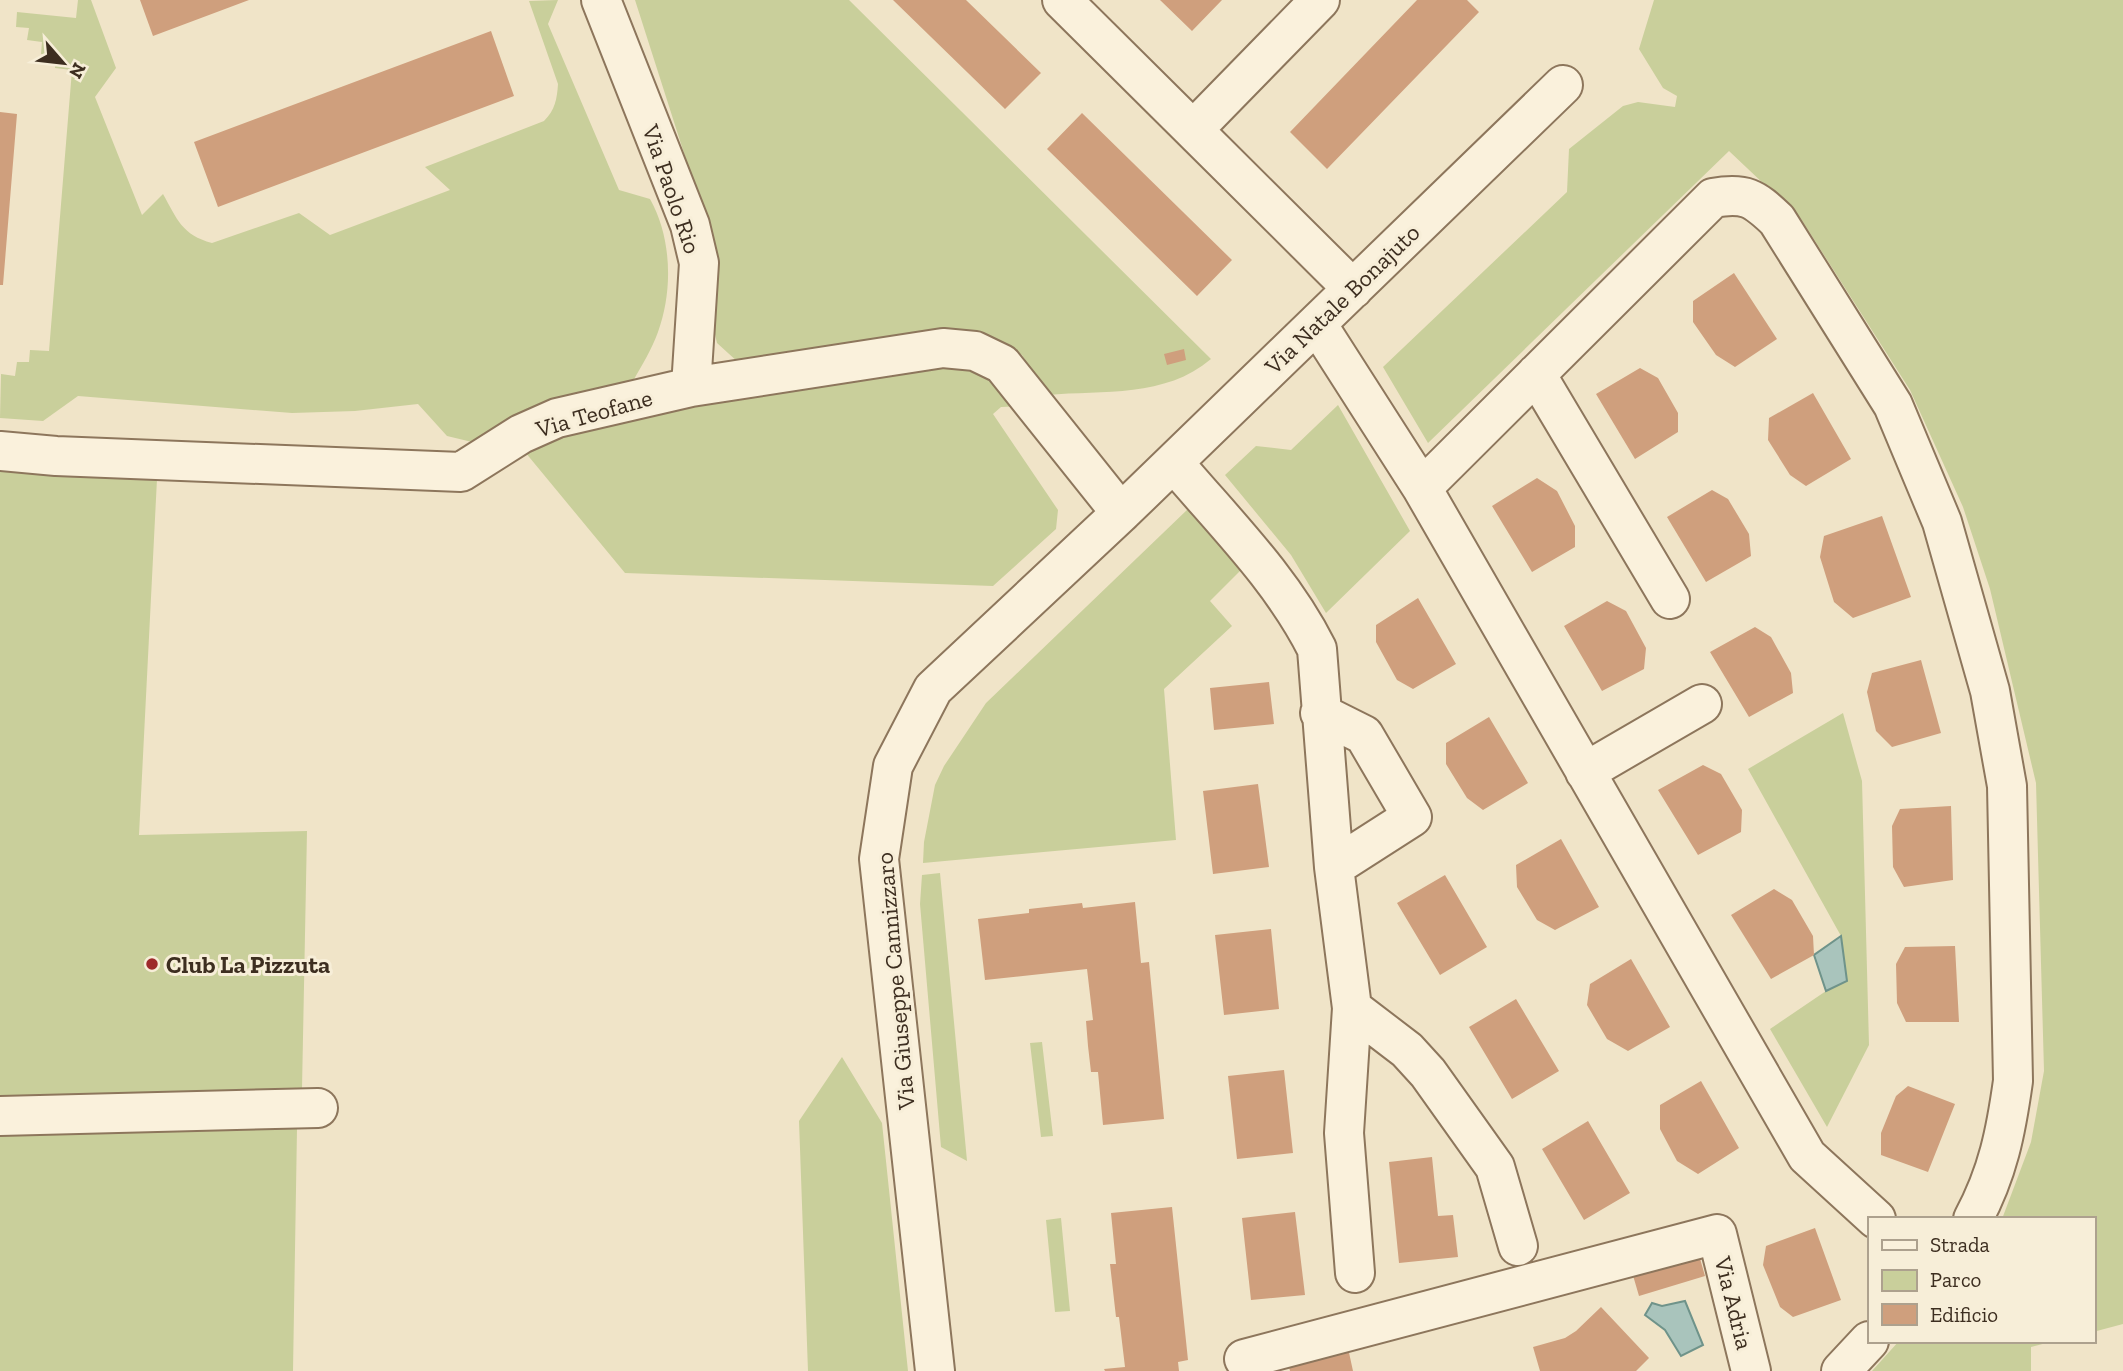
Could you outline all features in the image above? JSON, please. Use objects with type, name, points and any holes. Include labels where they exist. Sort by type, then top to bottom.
[{"type":"street","name":"Via Paolo Rio","points":[[601,0],[690,225],[699,263],[691,387]]},
{"type":"street","points":[[1062,0],[1353,289]]},
{"type":"street","points":[[1193,130],[1320,0]]},
{"type":"street","name":"Via Natale Bonajuto","points":[[1121,513],[1563,85]]},
{"type":"street","points":[[1422,488],[1713,198],[1734,194],[1758,202],[1777,220],[1893,405],[1942,522],[1990,691],[2007,786],[2013,1080],[2007,1127],[1996,1169],[1974,1217]]},
{"type":"street","points":[[1317,324],[1422,488],[1807,1156],[1874,1217]]},
{"type":"street","name":"Via Teofane","points":[[0,451],[56,456],[461,472],[521,435],[556,418],[691,387],[943,348],[975,351],[1002,364],[1121,513]]},
{"type":"street","points":[[1536,374],[1670,599]]},
{"type":"street","points":[[1174,463],[1277,584],[1301,617],[1317,649],[1334,867],[1352,1008],[1344,1133],[1355,1273]]},
{"type":"street","name":"Via Giuseppe Cannizzaro","points":[[936,1371],[879,859],[893,766],[933,689],[1121,513]]},
{"type":"street","points":[[1585,772],[1702,704]]},
{"type":"street","points":[[1320,713],[1364,735],[1412,817],[1334,867]]},
{"type":"street","points":[[1352,1008],[1407,1050],[1429,1073],[1496,1167],[1518,1246]]},
{"type":"street","points":[[0,1116],[318,1108]]},
{"type":"street","name":"Via Adria","points":[[1244,1359],[1717,1234],[1751,1371]]},
{"type":"street","points":[[1841,1371],[1868,1342]]},
{"type":"green space","points":[[78,0],[91,0],[116,68],[95,97],[142,215],[163,194],[187,231],[212,243],[299,213],[330,235],[450,190],[425,167],[544,121],[551,113],[558,84],[529,1],[558,0],[548,24],[619,190],[650,199],[663,230],[668,282],[663,316],[653,345],[633,381],[472,442],[447,436],[418,404],[355,411],[292,413],[78,396],[43,421],[0,418],[1,374],[15,376],[17,362],[29,362],[30,350],[49,351],[72,70],[55,68],[56,55],[41,54],[42,42],[27,40],[29,28],[16,27],[17,12],[76,18]]},
{"type":"green space","points":[[635,0],[849,0],[1211,359],[1193,372],[1154,386],[1112,392],[1047,395],[1022,355],[982,336],[739,363],[717,343],[713,326],[706,222]]},
{"type":"green space","points":[[1654,0],[2123,0],[2123,1324],[2095,1331],[2095,1217],[2003,1217],[2031,1142],[2044,1071],[2036,783],[1990,589],[1963,507],[1910,390],[1801,219],[1729,151],[1428,443],[1383,367],[1567,192],[1569,149],[1623,106],[1638,102],[1675,107],[1677,96],[1663,88],[1639,49]]},
{"type":"green space","points":[[940,367],[972,367],[988,375],[1022,406],[1001,407],[993,414],[1058,510],[1056,529],[993,586],[625,573],[525,452],[574,433],[677,406],[782,387]]},
{"type":"green space","points":[[1338,405],[1410,531],[1326,613],[1291,555],[1225,475],[1256,446],[1291,450]]},
{"type":"green space","points":[[0,468],[157,479],[139,835],[307,831],[302,1089],[0,1096]]},
{"type":"green space","points":[[1188,509],[1243,568],[1210,601],[1232,626],[1164,689],[1176,840],[923,863],[924,842],[935,785],[944,766],[986,703]]},
{"type":"green space","points":[[1843,713],[1862,781],[1869,1045],[1827,1127],[1770,1029],[1826,991],[1847,981],[1841,936],[1748,769]]},
{"type":"green space","points":[[940,873],[967,1161],[941,1147],[920,904],[922,875]]},
{"type":"green space","points":[[1042,1042],[1053,1136],[1041,1137],[1030,1043]]},
{"type":"green space","points":[[842,1057],[882,1123],[908,1371],[808,1371],[799,1121]]},
{"type":"green space","points":[[286,1122],[297,1129],[293,1371],[0,1371],[0,1132]]},
{"type":"green space","points":[[1061,1218],[1070,1311],[1055,1312],[1046,1220]]},
{"type":"green space","points":[[1897,1343],[2046,1343],[2031,1347],[2031,1371],[1872,1371]]},
{"type":"water","points":[[1841,936],[1847,981],[1826,991],[1814,955]]},
{"type":"water","points":[[1685,1301],[1703,1345],[1681,1356],[1665,1330],[1645,1315],[1652,1303],[1662,1306]]},
{"type":"building","points":[[140,0],[249,0],[153,36]]},
{"type":"building","points":[[893,0],[966,0],[1041,73],[1005,109]]},
{"type":"building","points":[[1160,0],[1222,0],[1192,31]]},
{"type":"building","points":[[1417,0],[1467,0],[1479,12],[1327,169],[1290,132]]},
{"type":"building","points":[[491,31],[514,96],[218,207],[194,142]]},
{"type":"building","points":[[0,112],[17,114],[3,285],[0,285]]},
{"type":"building","points":[[1082,113],[1232,260],[1197,296],[1047,149]]},
{"type":"building","points":[[1734,273],[1777,339],[1735,367],[1716,355],[1693,322],[1693,301]]},
{"type":"building","points":[[1184,349],[1186,360],[1167,365],[1164,354]]},
{"type":"building","points":[[1640,368],[1658,378],[1678,413],[1678,432],[1635,459],[1596,394]]},
{"type":"building","points":[[1813,393],[1851,459],[1806,486],[1790,475],[1768,440],[1769,418]]},
{"type":"building","points":[[1537,478],[1557,491],[1575,526],[1575,547],[1532,572],[1492,506]]},
{"type":"building","points":[[1712,490],[1728,499],[1749,534],[1751,556],[1706,582],[1667,517]]},
{"type":"building","points":[[1882,516],[1911,597],[1853,618],[1834,602],[1820,557],[1824,536]]},
{"type":"building","points":[[1418,598],[1456,664],[1413,689],[1397,680],[1376,642],[1376,625]]},
{"type":"building","points":[[1607,601],[1626,611],[1646,648],[1644,669],[1602,691],[1564,626]]},
{"type":"building","points":[[1755,627],[1771,637],[1791,673],[1793,693],[1749,717],[1710,652]]},
{"type":"building","points":[[1921,660],[1941,733],[1892,747],[1876,731],[1867,692],[1872,673]]},
{"type":"building","points":[[1269,682],[1274,724],[1214,730],[1210,688]]},
{"type":"building","points":[[1489,717],[1528,783],[1483,810],[1467,798],[1446,764],[1446,743]]},
{"type":"building","points":[[1703,765],[1721,774],[1742,810],[1741,832],[1698,855],[1658,790]]},
{"type":"building","points":[[1258,784],[1269,867],[1213,874],[1203,791]]},
{"type":"building","points":[[1951,806],[1953,880],[1904,887],[1893,867],[1892,826],[1900,809]]},
{"type":"building","points":[[1561,839],[1599,907],[1555,930],[1537,920],[1517,887],[1516,865]]},
{"type":"building","points":[[1445,875],[1487,947],[1440,975],[1397,903]]},
{"type":"building","points":[[1774,889],[1792,900],[1813,936],[1814,955],[1771,979],[1731,915]]},
{"type":"building","points":[[1135,902],[1141,963],[1149,962],[1164,1119],[1103,1125],[1098,1072],[1091,1072],[1088,1046],[1086,1021],[1093,1020],[1087,969],[985,980],[978,919],[1029,913],[1029,909],[1082,903],[1083,908]]},
{"type":"building","points":[[1271,929],[1279,1009],[1224,1015],[1215,935]]},
{"type":"building","points":[[1955,946],[1959,1022],[1906,1022],[1897,1003],[1896,964],[1905,947]]},
{"type":"building","points":[[1631,959],[1670,1027],[1628,1051],[1607,1039],[1587,1005],[1590,984]]},
{"type":"building","points":[[1516,999],[1559,1071],[1512,1099],[1469,1027]]},
{"type":"building","points":[[1284,1070],[1293,1153],[1237,1159],[1228,1076]]},
{"type":"building","points":[[1701,1081],[1739,1148],[1698,1174],[1677,1161],[1660,1129],[1660,1105]]},
{"type":"building","points":[[1908,1086],[1955,1104],[1928,1172],[1881,1155],[1881,1133],[1896,1096]]},
{"type":"building","points":[[1588,1121],[1630,1193],[1584,1220],[1542,1149]]},
{"type":"building","points":[[1432,1157],[1438,1216],[1453,1215],[1458,1257],[1399,1263],[1389,1162]]},
{"type":"building","points":[[1172,1207],[1188,1360],[1178,1362],[1179,1371],[1105,1371],[1104,1369],[1125,1367],[1110,1264],[1116,1264],[1111,1213]]},
{"type":"building","points":[[1295,1212],[1305,1295],[1251,1300],[1242,1218]]},
{"type":"building","points":[[1815,1228],[1841,1300],[1793,1317],[1780,1307],[1763,1265],[1766,1246]]},
{"type":"building","points":[[1699,1255],[1705,1276],[1639,1296],[1632,1272]]},
{"type":"building","points":[[1601,1307],[1649,1358],[1636,1371],[1540,1371],[1533,1347],[1565,1338]]},
{"type":"building","points":[[1348,1348],[1353,1371],[1290,1371],[1288,1363]]},
{"type":"place","name":"Club La Pizzuta","points":[[152,964]]}]
